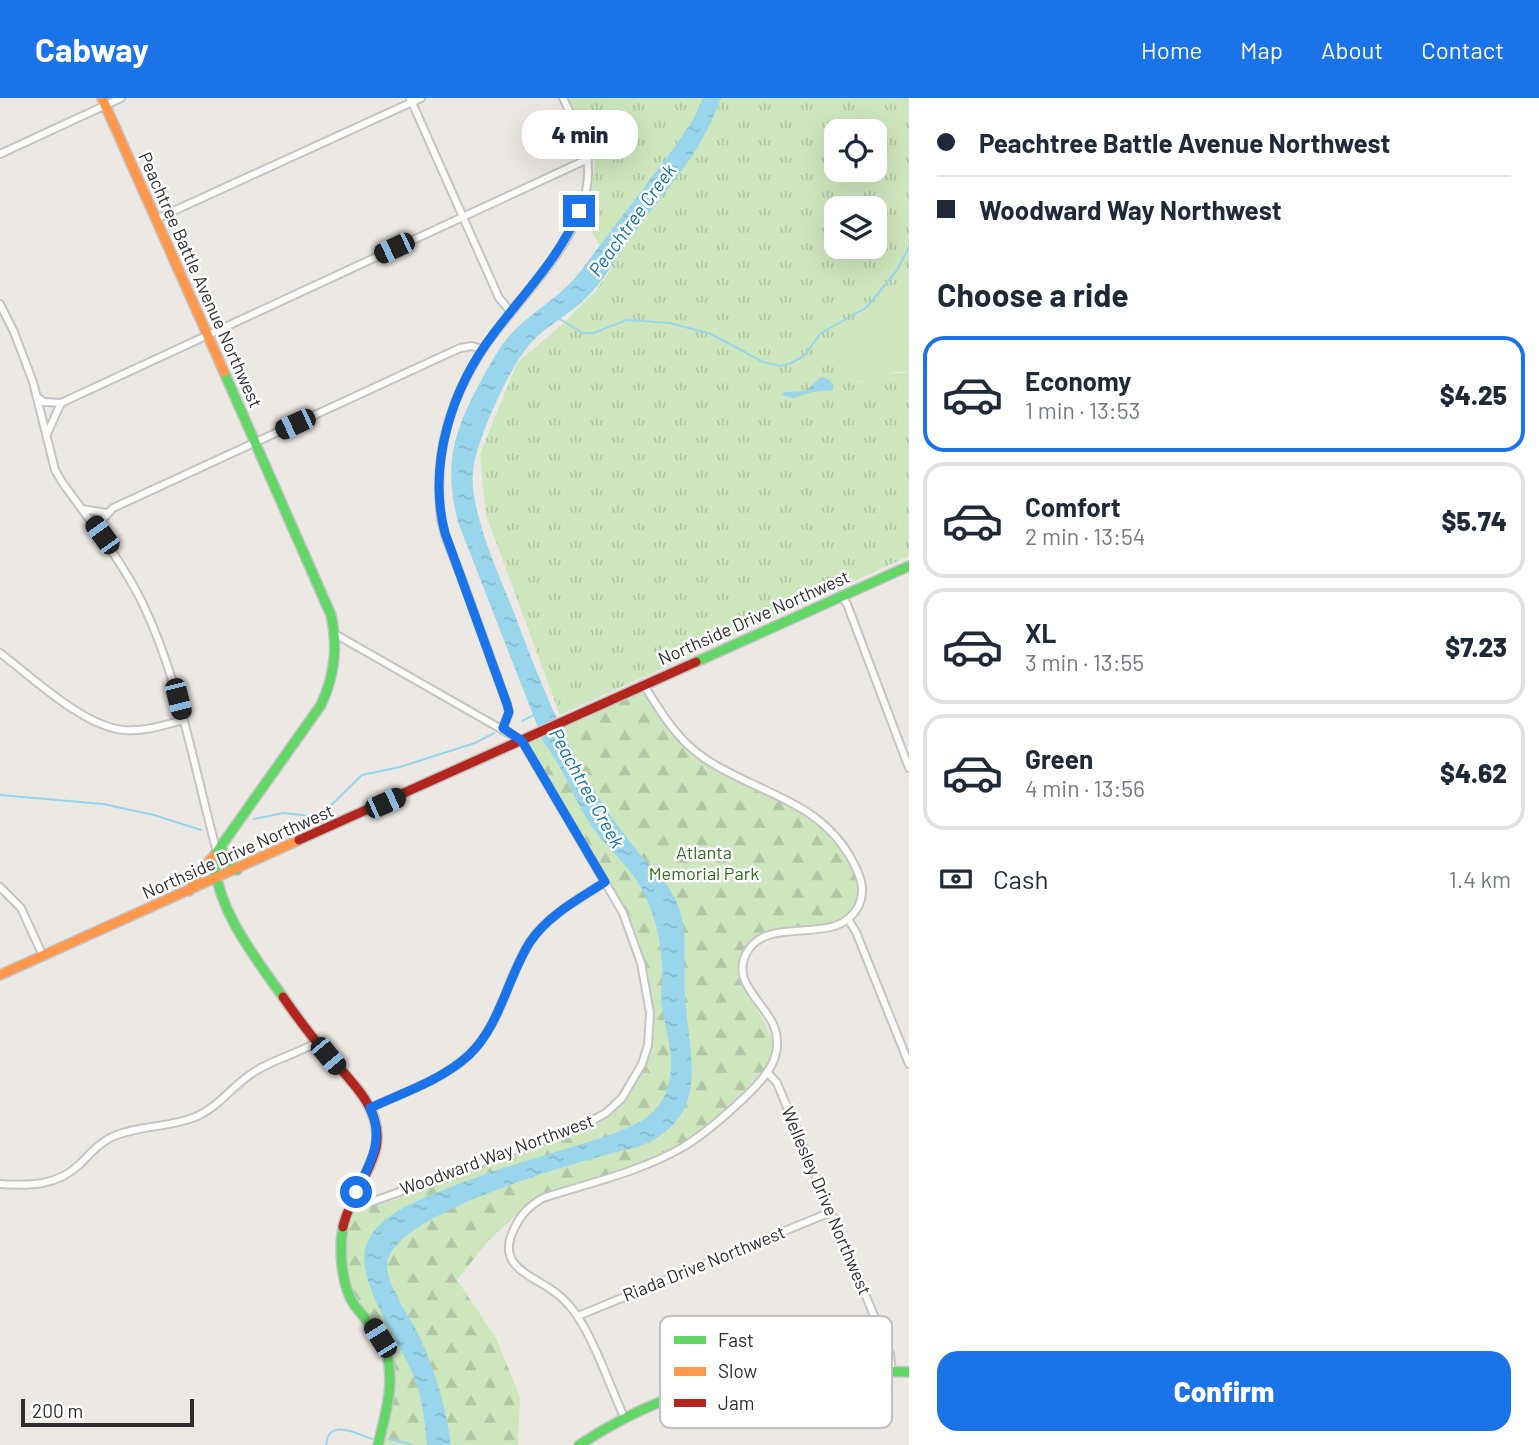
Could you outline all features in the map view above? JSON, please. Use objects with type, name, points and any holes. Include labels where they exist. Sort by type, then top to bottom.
[{"type":"street","points":[[0,154],[104,102],[121,98]]},
{"type":"street","points":[[156,219],[411,100],[421,98]]},
{"type":"street","points":[[503,728],[509,712],[507,704],[445,533],[440,467],[447,428],[461,388],[482,349],[551,263],[570,232],[586,189],[588,159],[563,98]]},
{"type":"street","points":[[411,100],[499,298],[511,312]]},
{"type":"street","name":"Peachtree Battle Avenue Northwest","points":[[104,102],[331,615],[335,634],[336,657],[333,674],[321,705],[208,860],[190,891]]},
{"type":"street","points":[[37,397],[44,402],[61,403],[588,159]]},
{"type":"street","points":[[0,304],[24,357],[55,470],[102,535],[129,578],[151,622],[169,669],[217,851],[237,870]]},
{"type":"street","points":[[82,509],[106,513],[460,348],[472,346],[482,349]]},
{"type":"street","points":[[46,436],[61,403]]},
{"type":"street","points":[[102,535],[102,520],[106,513]]},
{"type":"street","name":"Northside Drive Northwest","points":[[0,975],[909,566]]},
{"type":"street","points":[[841,596],[847,604],[909,768]]},
{"type":"street","points":[[335,634],[522,741]]},
{"type":"street","points":[[0,653],[67,704],[105,727],[132,731],[183,720]]},
{"type":"street","points":[[624,1417],[578,1316],[558,1294],[522,1273],[509,1255],[508,1241],[523,1213],[543,1198],[643,1166],[682,1147],[720,1121],[768,1073],[776,1055],[776,1035],[770,1019],[744,981],[742,966],[746,953],[754,943],[766,936],[833,926],[848,919],[860,903],[862,883],[852,858],[819,819],[800,806],[718,766],[693,750],[667,722],[643,684]]},
{"type":"street","name":"Woodward Way Northwest","points":[[350,1205],[366,1204],[582,1126],[606,1113],[622,1098],[645,1056],[650,1034],[650,1013],[635,941],[623,913],[522,741]]},
{"type":"street","points":[[217,851],[212,867],[215,880],[241,932],[277,989],[370,1108],[377,1126],[376,1146],[350,1205],[342,1236],[347,1287],[352,1301],[380,1338],[390,1371],[390,1398],[378,1445]]},
{"type":"street","points":[[370,1108],[443,1073],[469,1054],[491,1025],[523,954],[536,934],[557,914],[605,882]]},
{"type":"street","points":[[0,887],[21,908],[43,956]]},
{"type":"street","points":[[848,919],[856,932],[909,1064]]},
{"type":"street","points":[[0,1184],[33,1185],[50,1182],[73,1170],[110,1138],[199,1116],[253,1072],[317,1042]]},
{"type":"street","name":"Wellesley Drive Northwest","points":[[768,1073],[777,1083],[874,1316]]},
{"type":"street","name":"Riada Drive Northwest","points":[[578,1316],[831,1212]]},
{"type":"street","points":[[892,1372],[909,1372]]},
{"type":"street","points":[[579,1445],[624,1417],[660,1401]]},
{"type":"green space","points":[[568,98],[909,98],[909,269],[876,306],[857,383],[885,373],[909,373],[909,556],[560,715],[486,515],[480,454],[517,363],[565,322],[596,290],[613,267],[584,219],[595,163]]},
{"type":"green space","points":[[909,269],[909,373],[893,372],[847,383],[825,357]]},
{"type":"green space","name":"Atlanta Memorial Park","points":[[643,691],[667,725],[696,754],[820,821],[850,849],[864,897],[850,920],[761,936],[744,953],[739,980],[754,1002],[774,1043],[773,1060],[723,1113],[674,1153],[527,1205],[488,1241],[457,1280],[496,1338],[520,1397],[518,1445],[381,1445],[387,1397],[386,1359],[357,1306],[340,1243],[353,1207],[395,1200],[484,1158],[619,1107],[648,1060],[654,1033],[649,984],[639,941],[609,881],[520,738],[558,730],[568,723]]},
{"type":"water","name":"Peachtree Creek","points":[[703,98],[721,98],[704,136],[684,168],[596,287],[583,301],[537,337],[522,355],[487,424],[473,471],[478,514],[490,554],[561,728],[604,805],[633,846],[665,883],[678,905],[684,939],[684,985],[692,1063],[691,1083],[687,1102],[678,1119],[662,1134],[638,1147],[580,1162],[495,1190],[419,1226],[396,1246],[387,1266],[388,1275],[436,1377],[451,1445],[427,1445],[416,1382],[373,1295],[367,1277],[364,1260],[370,1237],[391,1216],[426,1197],[485,1174],[606,1136],[641,1121],[663,1099],[671,1067],[661,1000],[660,946],[651,909],[635,878],[591,825],[544,743],[458,522],[451,482],[454,448],[472,397],[503,344],[519,326],[576,277],[674,148],[693,120]]},
{"type":"water","points":[[821,377],[830,380],[833,390],[793,398],[782,395],[784,392],[806,391]]},
{"type":"waterway","points":[[558,318],[583,333],[593,333],[627,320],[670,323],[711,334],[763,362],[780,366],[804,356],[821,333],[867,307],[897,270],[909,247]]},
{"type":"waterway","points":[[522,721],[534,715]]},
{"type":"waterway","points":[[254,819],[284,813],[319,817],[362,775],[400,767],[475,743],[494,733]]},
{"type":"waterway","points":[[0,795],[103,804],[154,815],[201,830]]},
{"type":"waterway","points":[[326,1445],[328,1437],[337,1430],[351,1431],[372,1439]]},
{"type":"waterway","points":[[389,1439],[413,1445]]},
{"type":"traffic: fast","points":[[224,372],[331,615],[334,638],[332,672],[321,705],[214,856],[221,894],[229,912],[249,948],[283,997]]},
{"type":"traffic: fast","points":[[696,662],[909,566]]},
{"type":"traffic: fast","points":[[221,846],[224,859],[237,870]]},
{"type":"traffic: fast","points":[[343,1227],[341,1257],[350,1298],[381,1341],[389,1366],[388,1400],[378,1445]]},
{"type":"traffic: fast","points":[[892,1372],[909,1372]]},
{"type":"traffic: fast","points":[[579,1445],[620,1420],[660,1402]]},
{"type":"traffic: slow","points":[[102,98],[224,372]]},
{"type":"traffic: slow","points":[[0,975],[299,840]]},
{"type":"traffic: slow","points":[[189,891],[199,872],[214,856]]},
{"type":"traffic: jam","points":[[299,840],[696,662]]},
{"type":"traffic: jam","points":[[283,997],[318,1044],[359,1091],[374,1118],[376,1148],[343,1227]]},
{"type":"route","points":[[356,1192],[371,1163],[376,1146],[377,1126],[370,1108],[443,1073],[469,1054],[491,1025],[523,954],[536,934],[557,914],[605,882],[522,741],[503,728],[508,718],[507,704],[441,519],[440,467],[443,447],[461,388],[482,349],[561,249],[579,211]]}]
